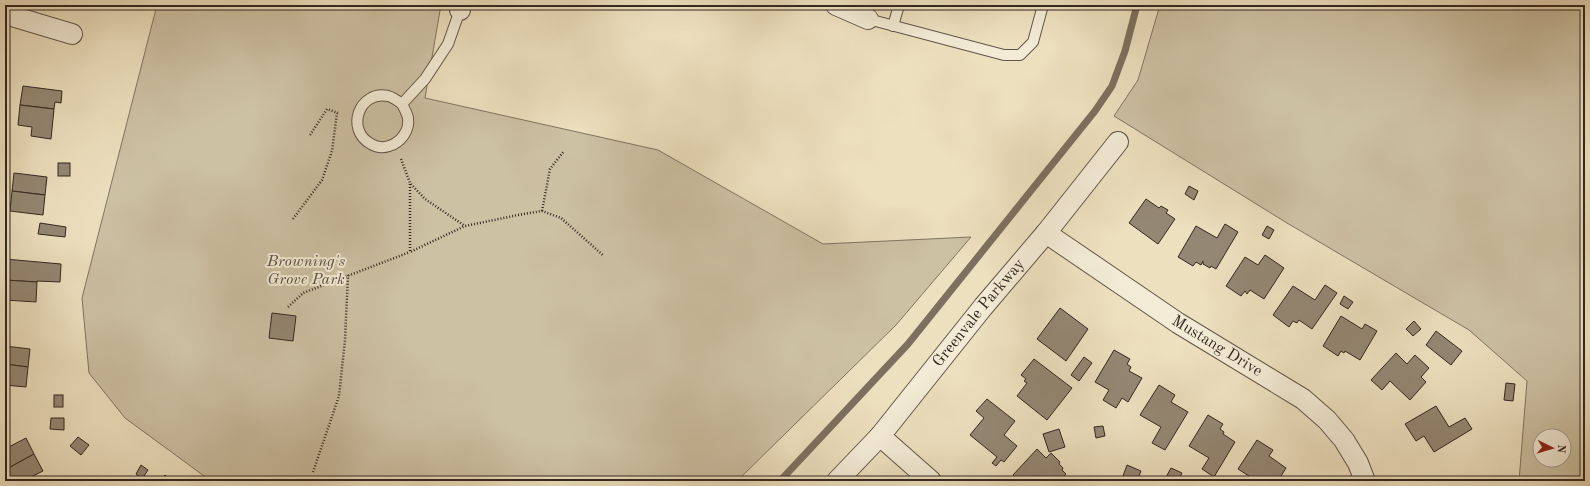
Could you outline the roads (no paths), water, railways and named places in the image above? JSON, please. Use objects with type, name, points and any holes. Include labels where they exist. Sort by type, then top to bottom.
[{"type":"street","points":[[836,5],[868,19]]},
{"type":"street","points":[[5,14],[72,34]]},
{"type":"street","name":"Greenvale Parkway","points":[[837,481],[880,436],[1118,142]]},
{"type":"street","name":"Mustang Drive","points":[[1046,232],[1178,323],[1303,399],[1327,420],[1344,440],[1358,463],[1365,481]]},
{"type":"street","points":[[880,436],[931,481]]},
{"type":"lane","points":[[893,26],[899,5]]},
{"type":"lane","points":[[868,19],[1004,56],[1020,54],[1033,42],[1043,5]]},
{"type":"lane","points":[[402,104],[425,79],[448,44],[460,7]]},
{"type":"lane","points":[[375,96],[389,96],[402,104],[408,118],[407,129],[402,138],[395,144],[387,147],[376,146],[365,140],[359,132],[356,122],[360,108],[367,101],[375,96]]},
{"type":"waterway","points":[[780,481],[908,344],[1095,111],[1112,86],[1125,51],[1137,5]]},
{"type":"park label","name":"Browning's Grove Park","points":[[306,271]]}]
